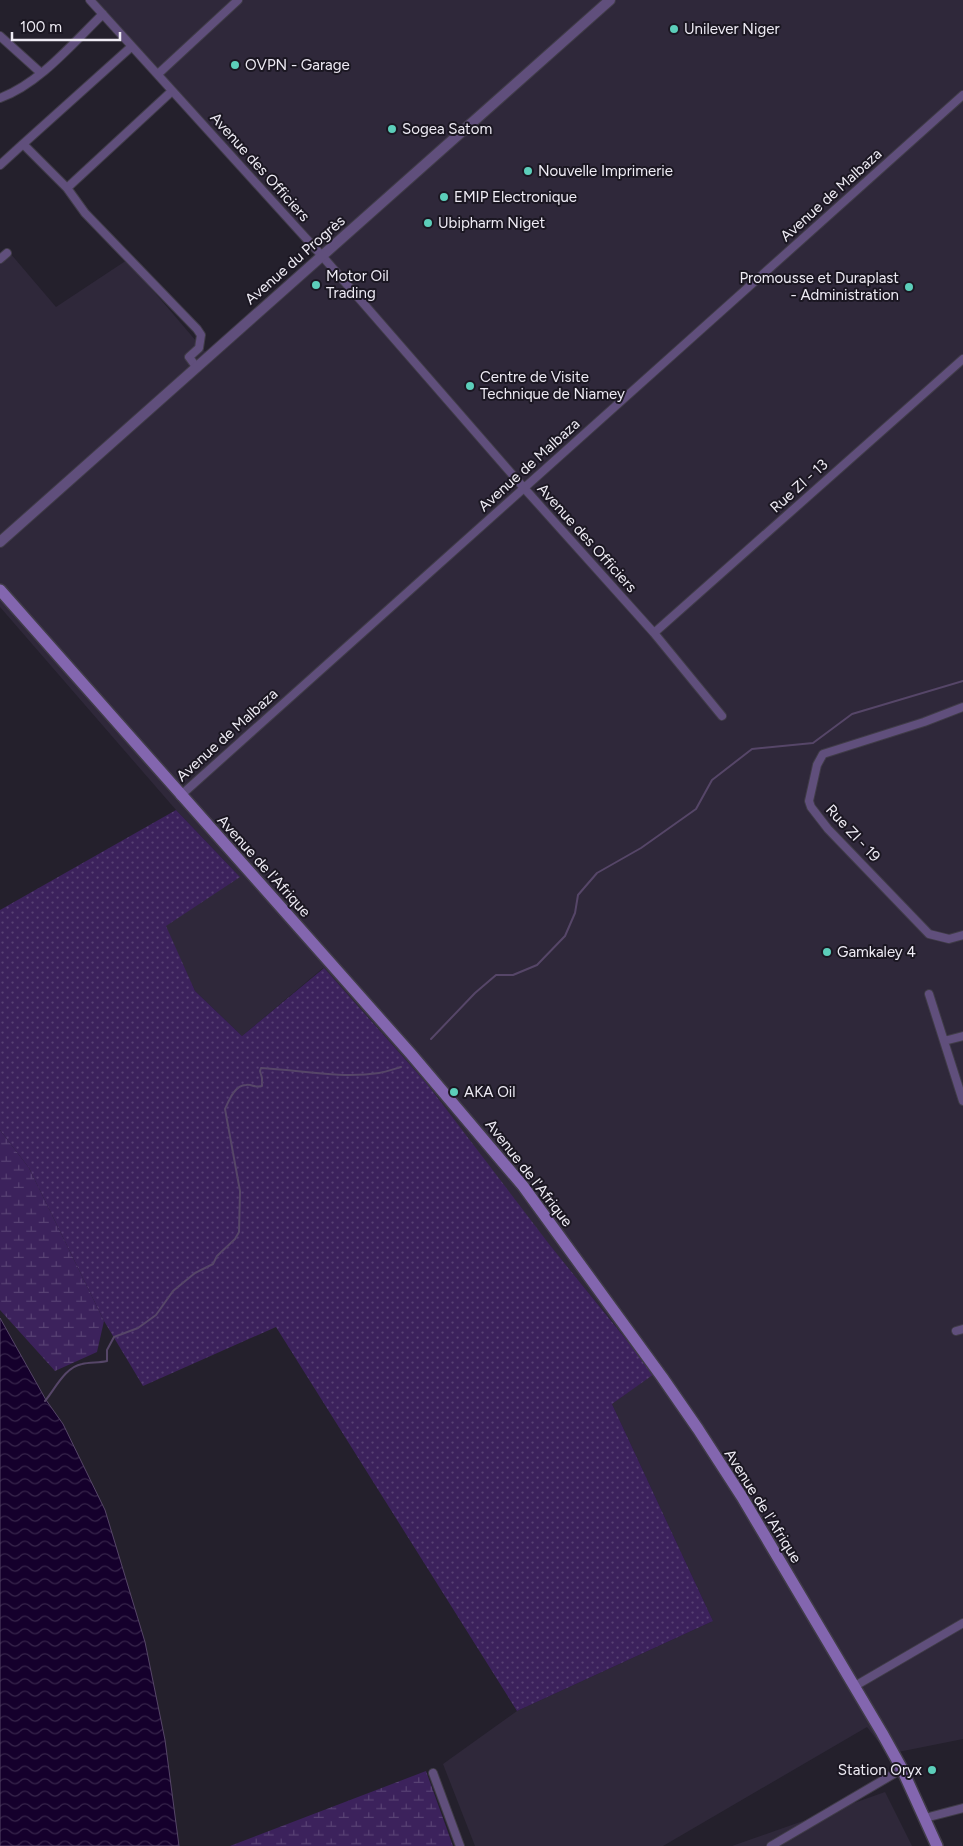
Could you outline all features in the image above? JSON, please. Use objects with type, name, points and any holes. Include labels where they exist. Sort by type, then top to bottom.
[{"type":"main road","name":"Avenue de l'Afrique","points":[[0,590],[180,796],[437,1084],[523,1186],[662,1377],[742,1497],[855,1686],[902,1769],[937,1846]]},
{"type":"street","name":"Avenue des Officiers","points":[[90,0],[323,257],[524,488],[654,633],[722,716]]},
{"type":"street","points":[[158,74],[238,0]]},
{"type":"street","name":"Avenue du Progrès","points":[[0,542],[610,0]]},
{"type":"street","points":[[0,98],[15,92],[41,73],[103,14]]},
{"type":"street","points":[[2,40],[41,73]]},
{"type":"street","points":[[0,166],[131,47]]},
{"type":"street","points":[[67,188],[172,91]]},
{"type":"street","name":"Avenue de Malbaza","points":[[180,796],[963,95]]},
{"type":"street","points":[[23,144],[67,188],[85,213],[200,332],[199,348],[189,357],[197,368]]},
{"type":"street","points":[[0,259],[7,253]]},
{"type":"street","name":"Rue ZI - 13","points":[[654,633],[963,359]]},
{"type":"street","name":"Rue ZI - 19","points":[[963,706],[924,722],[823,754],[817,765],[809,801],[811,807],[828,829],[929,934],[949,939],[963,935]]},
{"type":"street","points":[[929,994],[963,1101]]},
{"type":"street","points":[[944,1042],[963,1036]]},
{"type":"street","points":[[855,1686],[963,1623]]},
{"type":"street","points":[[771,1846],[902,1769]]},
{"type":"street","points":[[433,1773],[460,1846]]},
{"type":"street","points":[[925,1818],[963,1808]]},
{"type":"shaded area","points":[[96,0],[963,0],[963,1739],[888,1754],[867,1727],[663,1846],[475,1846],[443,1764],[517,1711],[713,1621],[612,1404],[654,1373],[323,968],[242,1036],[195,991],[165,926],[239,876],[176,810],[0,607],[0,262],[10,253],[56,307],[127,260],[208,355],[325,254]]},
{"type":"shaded area","points":[[885,1792],[912,1846],[732,1846]]},
{"type":"green space","points":[[176,810],[240,877],[166,926],[195,991],[242,1036],[324,968],[427,1084],[549,1244],[654,1374],[612,1404],[713,1621],[517,1711],[276,1327],[143,1386],[104,1321],[29,1168],[0,1130],[0,910]]},
{"type":"green space","points":[[0,1130],[29,1168],[104,1321],[97,1352],[55,1371],[0,1310]]},
{"type":"green space","points":[[426,1771],[453,1846],[230,1846]]},
{"type":"water","points":[[0,1318],[46,1400],[63,1424],[105,1510],[145,1642],[165,1740],[179,1846],[0,1846]]},
{"type":"waterway","points":[[431,1039],[475,993],[496,975],[513,975],[537,965],[565,936],[575,913],[578,895],[597,873],[641,848],[696,809],[712,780],[752,749],[813,743],[852,714],[963,681]]},
{"type":"waterway","points":[[45,1401],[70,1369],[82,1364],[107,1361],[107,1350],[114,1337],[138,1328],[156,1315],[173,1291],[195,1273],[213,1264],[217,1256],[235,1239],[239,1232],[240,1191],[225,1109],[239,1087],[246,1085],[262,1086],[261,1068],[320,1074],[364,1075],[401,1067]]},
{"type":"place","name":"Unilever Niger","points":[[674,29]]},
{"type":"place","name":"OVPN - Garage","points":[[235,65]]},
{"type":"place","name":"Sogea Satom","points":[[392,129]]},
{"type":"place","name":"Nouvelle Imprimerie","points":[[528,171]]},
{"type":"place","name":"EMIP Electronique","points":[[444,197]]},
{"type":"place","name":"Ubipharm Niget","points":[[428,223]]},
{"type":"place","name":"Motor Oil Trading","points":[[316,285]]},
{"type":"place","name":"Promousse et Duraplast - Administration","points":[[909,287]]},
{"type":"place","name":"Centre de Visite Technique de Niamey","points":[[470,386]]},
{"type":"place","name":"Gamkaley 4","points":[[827,952]]},
{"type":"place","name":"AKA Oil","points":[[454,1092]]},
{"type":"place","name":"Station Oryx","points":[[932,1770]]}]
